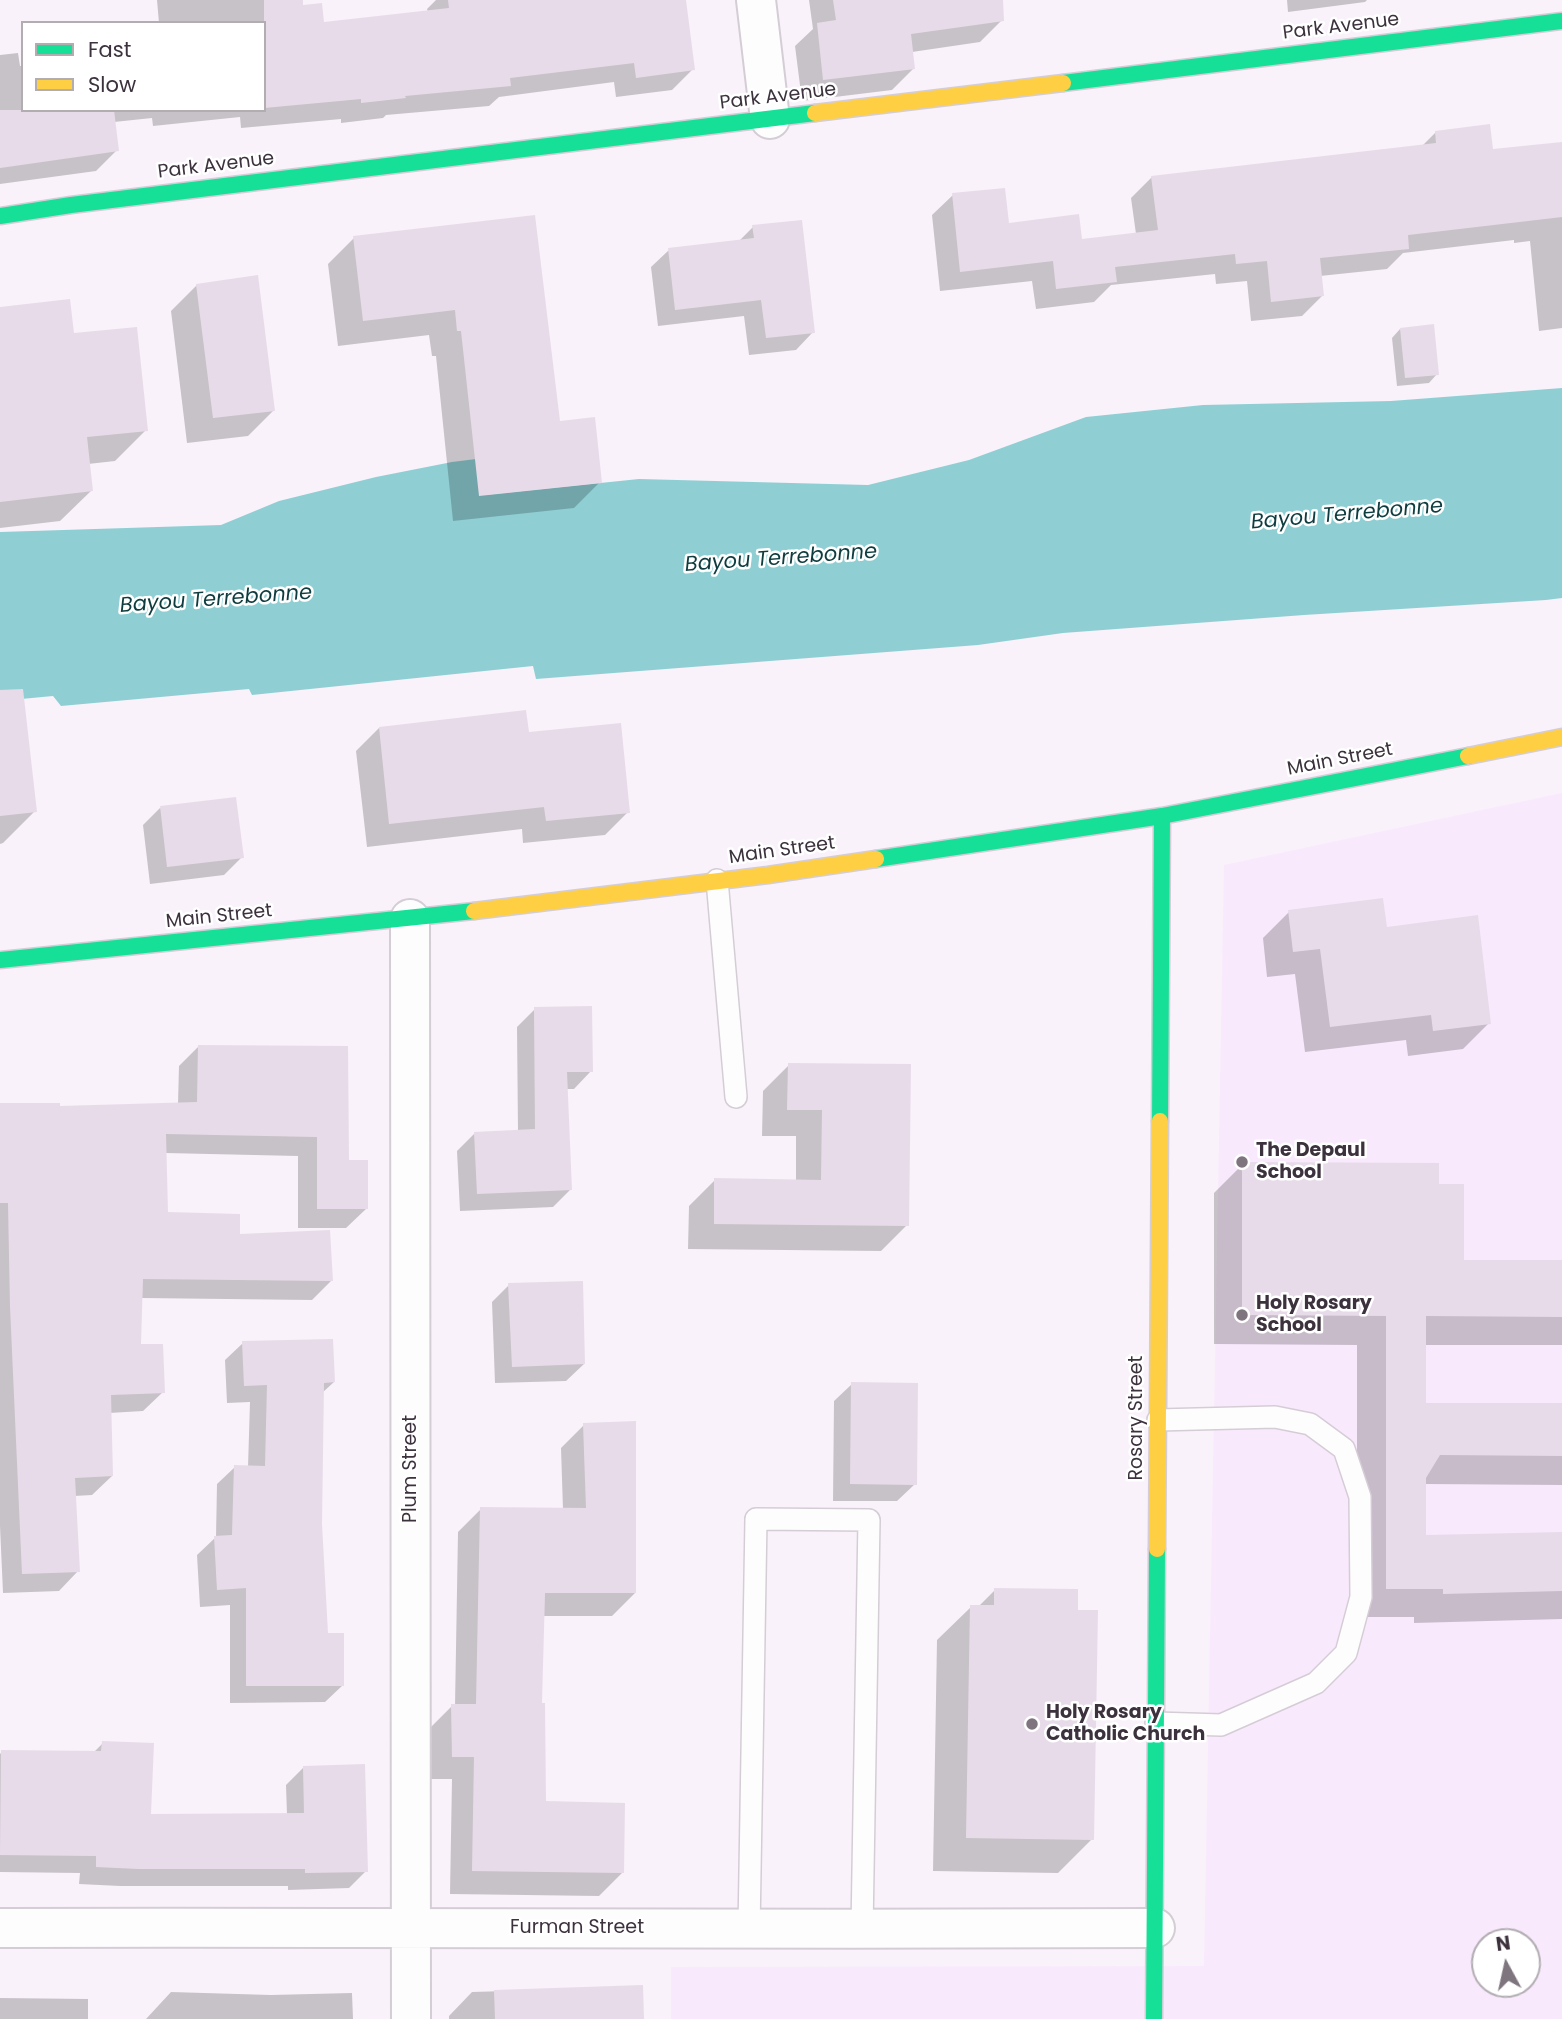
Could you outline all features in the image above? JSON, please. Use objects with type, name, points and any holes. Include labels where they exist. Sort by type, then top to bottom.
[{"type":"main road","name":"Park Avenue","points":[[0,216],[1562,20]]},
{"type":"main road","name":"Main Street","points":[[0,960],[411,919],[782,873],[1162,816],[1562,737]]},
{"type":"main road","name":"Rosary Street","points":[[1154,2019],[1162,816]]},
{"type":"street","points":[[756,0],[770,119]]},
{"type":"street","name":"Plum Street","points":[[411,919],[411,2019]]},
{"type":"street","name":"Furman Street","points":[[0,1928],[1155,1928]]},
{"type":"lane","points":[[717,880],[736,1097]]},
{"type":"lane","points":[[1156,1723],[1221,1725],[1316,1683],[1346,1653],[1361,1597],[1360,1497],[1344,1449],[1310,1424],[1275,1417],[1158,1420]]},
{"type":"lane","points":[[749,1929],[756,1519],[869,1520],[862,1929]]},
{"type":"shaded area","points":[[1562,793],[1562,2019],[671,2019],[671,1967],[1204,1966],[1224,865]]},
{"type":"water","name":"Bayou Terrebonne","points":[[1562,388],[1562,598],[1063,633],[978,645],[536,679],[533,666],[252,695],[249,689],[61,706],[53,696],[0,701],[0,532],[221,525],[279,501],[376,477],[476,459],[484,495],[639,479],[868,485],[969,460],[1086,417],[1203,405],[1391,401]]},
{"type":"building","points":[[264,0],[303,0],[303,5],[322,3],[324,22],[449,8],[448,0],[686,0],[695,70],[636,78],[634,63],[510,78],[511,86],[361,103],[361,99],[266,108]]},
{"type":"building","points":[[833,0],[1003,0],[1004,21],[911,34],[915,69],[823,80],[817,23],[836,20]]},
{"type":"building","points":[[0,110],[114,112],[119,151],[0,168]]},
{"type":"building","points":[[1490,124],[1493,149],[1562,142],[1562,217],[1408,235],[1409,249],[1320,258],[1324,296],[1271,302],[1267,261],[1236,264],[1235,254],[1115,267],[1117,282],[1056,289],[1053,261],[960,272],[952,193],[1005,188],[1009,223],[1079,214],[1082,239],[1158,230],[1151,176],[1436,143],[1435,131]]},
{"type":"building","points":[[535,215],[560,421],[595,417],[602,483],[479,496],[461,331],[457,331],[455,310],[363,321],[353,236]]},
{"type":"building","points":[[802,220],[815,333],[766,338],[761,300],[675,310],[668,248],[754,238],[752,225]]},
{"type":"building","points":[[258,275],[275,411],[213,418],[196,284]]},
{"type":"building","points":[[70,299],[74,333],[137,327],[148,431],[87,437],[93,491],[0,502],[0,307]]},
{"type":"building","points":[[1434,324],[1439,375],[1405,378],[1400,328]]},
{"type":"building","points":[[23,689],[37,812],[0,816],[0,690]]},
{"type":"building","points":[[526,710],[529,732],[621,723],[630,813],[546,821],[544,807],[389,824],[379,727]]},
{"type":"building","points":[[236,797],[244,858],[167,867],[160,806]]},
{"type":"building","points":[[1383,898],[1387,927],[1478,915],[1491,1024],[1433,1031],[1431,1015],[1330,1027],[1320,949],[1293,952],[1288,910]]},
{"type":"building","points":[[592,1006],[593,1072],[567,1072],[572,1190],[477,1194],[474,1132],[535,1129],[534,1007]]},
{"type":"building","points":[[198,1045],[348,1046],[349,1160],[368,1160],[368,1209],[317,1209],[317,1137],[166,1134],[168,1212],[240,1214],[240,1234],[330,1230],[333,1281],[143,1279],[141,1344],[163,1344],[165,1393],[111,1395],[113,1476],[75,1478],[80,1572],[22,1574],[8,1203],[0,1203],[0,1103],[60,1103],[60,1106],[197,1102]]},
{"type":"building","points":[[788,1063],[911,1064],[909,1226],[714,1224],[714,1178],[821,1180],[822,1110],[787,1110]]},
{"type":"building","points":[[1242,1162],[1439,1163],[1439,1184],[1464,1184],[1464,1260],[1562,1260],[1562,1317],[1426,1316],[1426,1403],[1562,1403],[1562,1456],[1440,1455],[1426,1478],[1426,1535],[1562,1532],[1562,1591],[1443,1594],[1443,1589],[1386,1589],[1386,1316],[1242,1315]]},
{"type":"building","points":[[583,1281],[585,1364],[512,1367],[508,1283]]},
{"type":"building","points":[[333,1339],[335,1382],[324,1383],[322,1524],[328,1633],[344,1633],[344,1686],[246,1686],[246,1588],[217,1590],[214,1536],[232,1535],[234,1465],[265,1466],[267,1385],[244,1386],[242,1341]]},
{"type":"building","points":[[851,1382],[918,1383],[917,1485],[850,1484]]},
{"type":"building","points":[[636,1421],[636,1593],[545,1593],[542,1703],[545,1703],[546,1801],[625,1803],[624,1873],[472,1871],[474,1757],[452,1757],[451,1704],[476,1704],[480,1507],[586,1508],[583,1423]]},
{"type":"building","name":"Holy Rosary Catholic Church","points":[[994,1588],[1078,1589],[1078,1610],[1098,1610],[1094,1840],[966,1838],[970,1605],[994,1605]]},
{"type":"building","points":[[102,1741],[154,1743],[151,1814],[304,1813],[303,1766],[365,1764],[368,1872],[305,1873],[305,1869],[139,1869],[96,1867],[96,1856],[0,1855],[1,1750],[101,1751]]},
{"type":"building","points":[[643,1985],[644,2019],[495,2019],[494,1990]]},
{"type":"traffic: fast","points":[[1063,83],[1562,21]]},
{"type":"traffic: fast","points":[[0,216],[815,113]]},
{"type":"traffic: fast","points":[[876,859],[1162,816],[1468,756]]},
{"type":"traffic: fast","points":[[1160,1121],[1162,816]]},
{"type":"traffic: fast","points":[[0,960],[474,911]]},
{"type":"traffic: fast","points":[[1154,2019],[1157,1549]]},
{"type":"traffic: slow","points":[[815,113],[1063,83]]},
{"type":"traffic: slow","points":[[1468,756],[1562,737]]},
{"type":"traffic: slow","points":[[474,911],[876,859]]},
{"type":"traffic: slow","points":[[1157,1549],[1160,1121]]},
{"type":"place","name":"The Depaul School","points":[[1242,1162]]},
{"type":"place","name":"Holy Rosary School","points":[[1242,1315]]},
{"type":"place","name":"Holy Rosary Catholic Church","points":[[1032,1724]]}]
